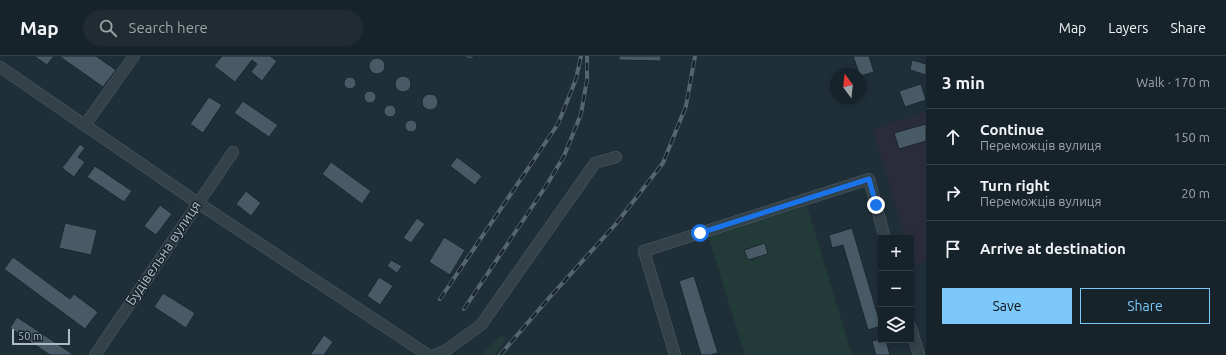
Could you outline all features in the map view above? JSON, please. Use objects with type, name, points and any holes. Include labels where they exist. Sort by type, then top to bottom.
[{"type":"street","points":[[85,126],[134,56]]},
{"type":"street","points":[[0,67],[198,203],[428,355]]},
{"type":"street","name":"Будівельна вулиця","points":[[95,355],[233,152]]},
{"type":"street","points":[[435,355],[445,351],[481,325],[594,163],[616,157]]},
{"type":"street","points":[[675,355],[644,251],[869,179],[884,235]]},
{"type":"street","points":[[914,338],[919,355]]},
{"type":"shaded area","points":[[926,112],[926,261],[914,265],[914,235],[904,235],[873,129]]},
{"type":"green space","points":[[807,206],[852,355],[745,355],[708,236]]},
{"type":"green space","points":[[501,336],[506,339],[494,355],[481,355]]},
{"type":"building","points":[[34,56],[54,56],[47,65]]},
{"type":"building","points":[[59,56],[96,56],[116,70],[103,87]]},
{"type":"building","points":[[222,56],[270,56],[277,61],[262,81],[251,72],[257,64],[252,60],[235,82],[214,66]]},
{"type":"building","points":[[462,56],[476,56],[470,59]]},
{"type":"building","points":[[619,56],[661,56],[661,61],[619,60]]},
{"type":"building","points":[[853,56],[869,56],[874,72],[866,74],[866,68],[857,68]]},
{"type":"building","points":[[374,58],[380,58],[385,63],[383,72],[380,74],[374,74],[369,69],[369,63]]},
{"type":"building","points":[[912,60],[926,64],[926,75],[910,70]]},
{"type":"building","points":[[400,76],[406,76],[411,81],[409,90],[406,92],[400,92],[395,87],[395,81]]},
{"type":"building","points":[[348,77],[352,77],[356,83],[352,89],[348,89],[344,85],[344,81]]},
{"type":"building","points":[[921,84],[926,100],[905,107],[899,91]]},
{"type":"building","points":[[368,91],[372,91],[376,97],[372,103],[368,103],[364,99],[364,95]]},
{"type":"building","points":[[427,94],[433,94],[438,99],[436,108],[433,110],[427,110],[422,105],[422,99]]},
{"type":"building","points":[[209,97],[222,105],[203,133],[190,124]]},
{"type":"building","points":[[243,101],[278,125],[269,137],[234,113]]},
{"type":"building","points":[[388,105],[392,105],[396,111],[392,117],[388,117],[384,113],[384,109]]},
{"type":"building","points":[[409,120],[413,120],[417,126],[413,132],[409,132],[405,128],[405,124]]},
{"type":"building","points":[[926,124],[926,141],[899,149],[894,133]]},
{"type":"building","points":[[80,144],[85,148],[78,157],[85,162],[74,177],[62,168]]},
{"type":"building","points":[[457,157],[482,176],[475,185],[450,166]]},
{"type":"building","points":[[331,162],[371,191],[362,204],[322,174]]},
{"type":"building","points":[[95,166],[132,191],[124,202],[87,177]]},
{"type":"building","points":[[246,191],[261,203],[251,216],[236,204]]},
{"type":"building","points":[[160,205],[172,214],[156,235],[144,226]]},
{"type":"building","points":[[417,218],[425,224],[411,243],[403,238]]},
{"type":"building","points":[[65,223],[97,230],[91,255],[59,248]]},
{"type":"building","points":[[852,228],[878,316],[878,327],[868,330],[843,245],[832,248],[829,235]]},
{"type":"building","points":[[444,237],[465,250],[450,275],[429,262]]},
{"type":"building","points":[[765,243],[768,254],[748,260],[744,250]]},
{"type":"building","points":[[13,257],[70,299],[74,294],[98,312],[85,329],[4,269]]},
{"type":"building","points":[[391,260],[402,266],[397,273],[387,266]]},
{"type":"building","points":[[694,276],[718,353],[701,355],[679,281]]},
{"type":"building","points":[[379,277],[393,286],[380,305],[367,296]]},
{"type":"building","points":[[163,293],[195,313],[186,328],[154,307]]},
{"type":"building","points":[[17,317],[74,355],[50,355],[10,328]]},
{"type":"building","points":[[324,335],[333,342],[324,355],[310,355]]},
{"type":"building","points":[[878,340],[878,343],[887,343],[890,355],[876,355],[872,341]]},
{"type":"railway","points":[[440,299],[558,124],[576,79],[581,56]]},
{"type":"railway","points":[[464,309],[546,186],[564,156],[581,114],[587,80],[587,56]]},
{"type":"railway","points":[[500,355],[615,225],[663,163],[686,106],[695,56]]},
{"type":"route","points":[[700,233],[869,179],[876,205]]}]
